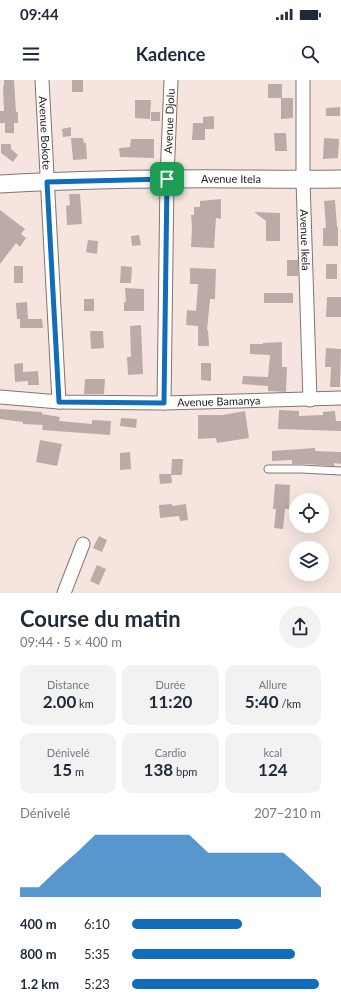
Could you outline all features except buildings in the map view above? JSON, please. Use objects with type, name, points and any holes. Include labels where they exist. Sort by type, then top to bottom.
[{"type":"street","name":"Avenue Bokote","points":[[42,80],[59,402]]},
{"type":"street","name":"Avenue Djolu","points":[[164,403],[167,179],[171,80]]},
{"type":"street","name":"Avenue Ikela","points":[[303,80],[303,180],[310,400]]},
{"type":"street","name":"Avenue Itela","points":[[0,184],[167,179],[341,179]]},
{"type":"street","name":"Avenue Bamanya","points":[[0,397],[59,402],[164,403],[341,398]]},
{"type":"street","points":[[64,593],[83,544]]},
{"type":"lane","points":[[268,469],[341,471]]},
{"type":"route","points":[[167,179],[164,403],[59,402],[47,182],[167,179]]}]
